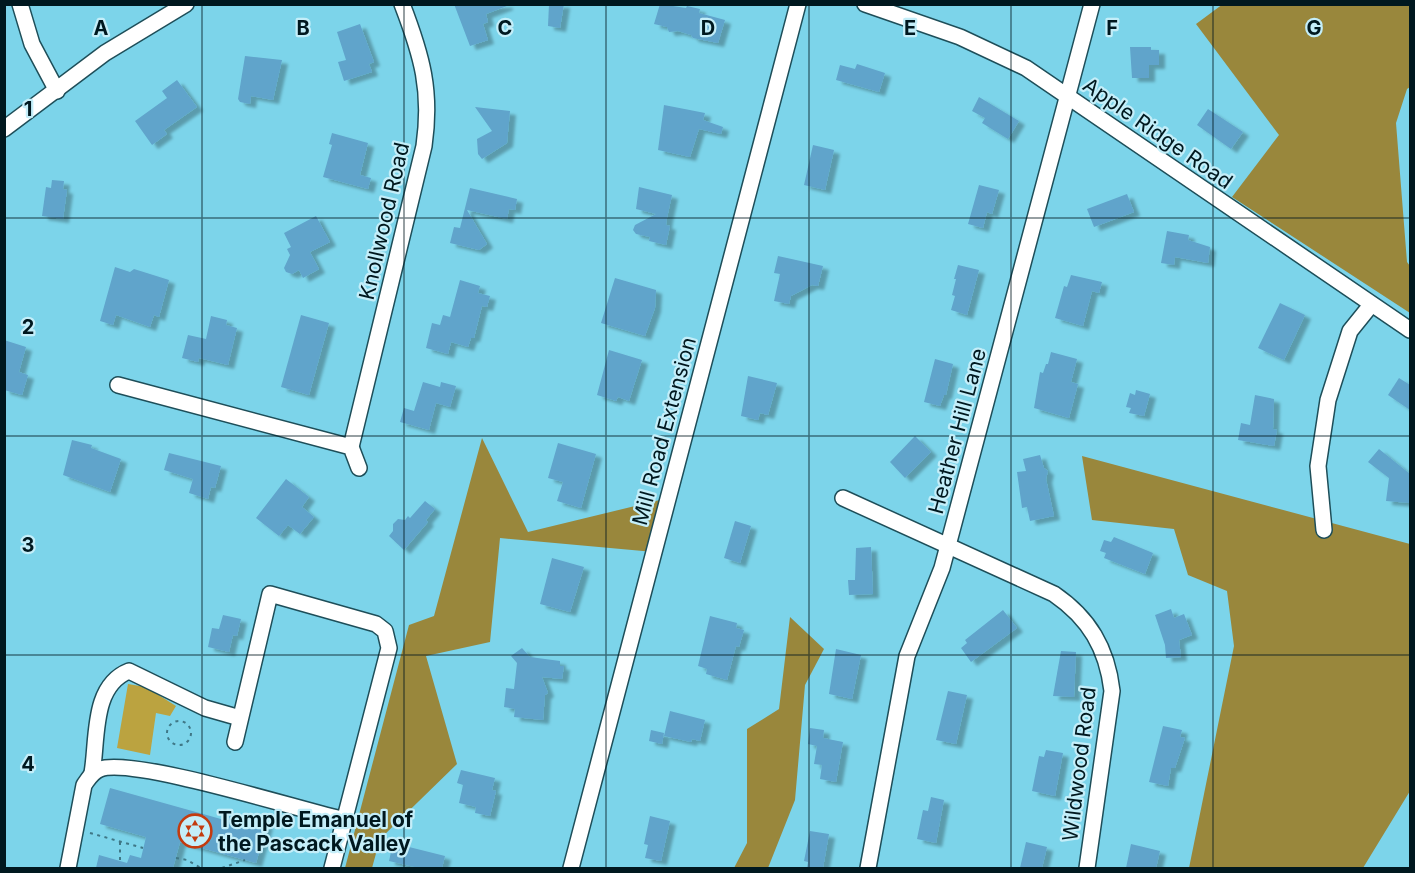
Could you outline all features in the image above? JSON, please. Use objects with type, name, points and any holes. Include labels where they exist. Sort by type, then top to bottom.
[{"type":"street","points":[[20,4],[32,44],[57,91]]},
{"type":"street","points":[[4,129],[105,53],[186,4]]},
{"type":"street","name":"Knollwood Road","points":[[351,447],[424,146],[428,119],[425,70],[402,4]]},
{"type":"street","name":"Mill Road Extension","points":[[571,868],[798,4]]},
{"type":"street","name":"Apple Ridge Road","points":[[865,4],[960,37],[1026,68],[1410,330]]},
{"type":"street","name":"Heather Hill Lane","points":[[868,868],[907,656],[942,568],[1092,4]]},
{"type":"street","points":[[1324,530],[1318,466],[1328,400],[1350,331],[1371,305]]},
{"type":"street","points":[[118,385],[351,447],[359,468]]},
{"type":"street","name":"Wildwood Road","points":[[843,498],[1054,594],[1085,620],[1105,653],[1112,691],[1111,711],[1086,868]]},
{"type":"street","points":[[235,742],[270,594],[376,624],[385,631],[389,648],[332,868]]},
{"type":"street","points":[[68,868],[84,785],[92,773],[102,699],[120,675],[129,671],[205,708],[240,718]]},
{"type":"street","points":[[92,773],[102,768],[117,768],[166,774],[345,820]]},
{"type":"path","points":[[175,721],[187,723],[191,730],[190,739],[184,745],[175,745],[167,737],[167,729],[175,721]]},
{"type":"path","points":[[81,830],[143,848]]},
{"type":"path","points":[[120,842],[120,861]]},
{"type":"path","points":[[176,858],[187,860],[201,868]]},
{"type":"path","points":[[222,868],[245,860]]},
{"type":"shaded area","points":[[1223,4],[1410,5],[1410,87],[1407,89],[1396,123],[1407,262],[1410,266],[1410,313],[1232,197],[1279,135],[1196,24]]},
{"type":"shaded area","points":[[482,438],[528,532],[668,498],[654,552],[500,538],[490,642],[426,656],[457,764],[380,839],[372,868],[345,868],[409,625],[434,616]]},
{"type":"shaded area","points":[[1082,456],[1410,544],[1410,791],[1363,868],[1189,868],[1234,646],[1227,591],[1188,575],[1174,529],[1092,520]]},
{"type":"shaded area","points":[[790,617],[824,649],[805,685],[795,800],[768,868],[734,868],[747,843],[747,729],[779,709]]},
{"type":"shaded area","points":[[128,684],[146,687],[176,706],[170,716],[156,713],[150,755],[117,748]]},
{"type":"building","points":[[454,4],[507,4],[507,6],[486,14],[488,22],[483,24],[488,40],[470,46]]},
{"type":"building","points":[[549,4],[564,4],[560,28],[548,26]]},
{"type":"building","points":[[660,4],[700,9],[699,13],[725,20],[718,43],[693,38],[691,35],[678,31],[669,32],[667,27],[654,24]]},
{"type":"building","points":[[360,24],[374,62],[369,64],[372,72],[344,81],[338,62],[346,60],[337,32]]},
{"type":"building","points":[[1130,47],[1151,47],[1151,50],[1159,50],[1159,65],[1149,65],[1149,78],[1132,78]]},
{"type":"building","points":[[245,56],[282,60],[273,100],[251,96],[250,104],[240,102],[238,99]]},
{"type":"building","points":[[857,64],[885,73],[879,92],[836,80],[840,65],[855,69]]},
{"type":"building","points":[[177,80],[197,107],[164,130],[167,134],[152,145],[135,121],[167,98],[162,91]]},
{"type":"building","points":[[979,97],[1019,121],[1008,139],[982,123],[985,118],[972,111]]},
{"type":"building","points":[[664,105],[705,113],[703,120],[723,127],[721,134],[699,129],[690,157],[658,150]]},
{"type":"building","points":[[475,107],[510,111],[507,143],[482,159],[478,154],[477,139],[492,131]]},
{"type":"building","points":[[1208,109],[1243,132],[1231,149],[1197,125]]},
{"type":"building","points":[[332,133],[368,143],[360,175],[371,178],[368,189],[323,177],[332,145],[329,144]]},
{"type":"building","points":[[813,145],[834,150],[825,190],[804,185]]},
{"type":"building","points":[[52,180],[64,181],[63,189],[67,190],[63,219],[42,216],[46,187],[51,188]]},
{"type":"building","points":[[979,185],[999,190],[992,214],[987,212],[983,228],[968,224]]},
{"type":"building","points":[[639,187],[672,195],[666,225],[670,226],[666,245],[649,241],[650,237],[636,234],[633,230],[635,225],[656,214],[636,209]]},
{"type":"building","points":[[470,188],[517,199],[515,210],[509,209],[507,219],[467,210],[487,244],[479,250],[450,243],[454,227],[460,228]]},
{"type":"building","points":[[1127,194],[1134,212],[1094,227],[1087,209]]},
{"type":"building","points":[[316,216],[330,242],[310,252],[319,269],[303,278],[299,270],[292,274],[286,272],[284,268],[290,255],[287,249],[291,247],[284,233]]},
{"type":"building","points":[[1167,231],[1189,235],[1188,240],[1210,247],[1208,263],[1175,257],[1174,265],[1161,263]]},
{"type":"building","points":[[778,256],[823,266],[818,286],[812,285],[791,296],[789,304],[774,301],[780,274],[774,273]]},
{"type":"building","points":[[958,265],[979,270],[967,315],[951,310],[955,296],[952,295],[956,279],[954,279]]},
{"type":"building","points":[[115,267],[130,272],[134,269],[169,280],[159,317],[154,315],[150,327],[116,315],[113,325],[100,321]]},
{"type":"building","points":[[1071,275],[1102,282],[1099,293],[1092,291],[1083,326],[1055,318],[1064,286],[1067,287]]},
{"type":"building","points":[[615,278],[656,290],[655,308],[645,336],[601,323]]},
{"type":"building","points":[[460,280],[480,286],[478,293],[490,296],[487,307],[482,306],[474,338],[471,338],[468,347],[451,342],[448,354],[426,348],[432,323],[440,325],[443,315],[450,317]]},
{"type":"building","points":[[1280,303],[1305,315],[1284,360],[1258,348]]},
{"type":"building","points":[[301,315],[329,323],[309,395],[281,387]]},
{"type":"building","points":[[211,316],[227,320],[226,325],[237,328],[228,365],[199,358],[198,362],[182,358],[188,335],[206,339]]},
{"type":"building","points":[[4,340],[26,347],[19,372],[28,375],[22,395],[4,390]]},
{"type":"building","points":[[609,350],[642,360],[629,401],[618,397],[616,401],[597,395]]},
{"type":"building","points":[[1051,352],[1077,359],[1071,382],[1078,384],[1069,418],[1034,408],[1040,372],[1043,373],[1048,364]]},
{"type":"building","points":[[935,359],[953,364],[946,395],[940,406],[924,402]]},
{"type":"building","points":[[748,376],[777,383],[768,415],[760,413],[758,420],[741,416]]},
{"type":"building","points":[[1399,378],[1410,385],[1410,410],[1388,395]]},
{"type":"building","points":[[423,382],[440,387],[441,382],[456,386],[450,407],[436,403],[429,430],[400,422],[404,408],[414,411]]},
{"type":"building","points":[[1136,390],[1150,394],[1144,416],[1129,413],[1131,408],[1126,407],[1130,393],[1135,395]]},
{"type":"building","points":[[1255,395],[1274,399],[1273,429],[1277,430],[1274,446],[1238,440],[1241,423],[1250,425]]},
{"type":"building","points":[[915,436],[931,452],[905,478],[890,462]]},
{"type":"building","points":[[72,440],[92,445],[91,448],[121,459],[110,492],[63,475]]},
{"type":"building","points":[[558,443],[596,454],[581,508],[557,501],[563,482],[548,478]]},
{"type":"building","points":[[1379,449],[1410,474],[1410,503],[1386,501],[1389,478],[1368,462]]},
{"type":"building","points":[[169,453],[221,466],[215,488],[211,487],[208,499],[189,493],[193,479],[164,470]]},
{"type":"building","points":[[1040,455],[1044,468],[1048,471],[1046,479],[1054,516],[1030,521],[1027,507],[1022,508],[1017,472],[1026,471],[1023,459]]},
{"type":"building","points":[[286,479],[309,497],[302,507],[314,517],[300,534],[288,525],[279,536],[256,518]]},
{"type":"building","points":[[425,501],[435,509],[426,520],[428,522],[404,550],[389,536],[393,531],[393,524],[398,519],[405,520],[408,516],[410,518]]},
{"type":"building","points":[[735,521],[751,526],[740,563],[724,558]]},
{"type":"building","points":[[1114,537],[1153,553],[1145,574],[1104,558],[1106,553],[1100,551],[1104,540],[1111,542]]},
{"type":"building","points":[[871,547],[873,594],[849,595],[848,580],[855,580],[856,548]]},
{"type":"building","points":[[552,558],[584,567],[570,612],[540,604]]},
{"type":"building","points":[[1171,609],[1174,618],[1184,614],[1192,635],[1179,640],[1181,657],[1166,658],[1165,645],[1155,615]]},
{"type":"building","points":[[1003,610],[1017,628],[971,662],[961,648],[967,643],[965,640]]},
{"type":"building","points":[[223,615],[241,619],[237,636],[233,635],[229,652],[208,647],[212,628],[219,629]]},
{"type":"building","points":[[710,616],[737,623],[736,628],[744,630],[739,647],[736,646],[727,680],[706,674],[707,669],[698,666]]},
{"type":"building","points":[[522,648],[530,657],[560,661],[560,666],[564,666],[562,679],[542,677],[548,693],[545,695],[543,720],[514,717],[515,709],[504,707],[506,688],[514,689],[517,663],[511,656]]},
{"type":"building","points":[[836,649],[861,655],[852,699],[829,694]]},
{"type":"building","points":[[1061,651],[1076,652],[1074,697],[1053,696]]},
{"type":"building","points":[[948,691],[967,695],[956,744],[936,740]]},
{"type":"building","points":[[670,711],[705,720],[700,741],[692,739],[691,742],[664,736]]},
{"type":"building","points":[[1163,726],[1182,730],[1180,737],[1185,738],[1175,768],[1171,768],[1168,786],[1149,782]]},
{"type":"building","points":[[810,728],[824,730],[823,738],[843,742],[836,782],[820,779],[822,765],[814,764],[817,746],[808,744]]},
{"type":"building","points":[[651,730],[664,733],[662,744],[649,741]]},
{"type":"building","points":[[1046,750],[1063,753],[1055,796],[1032,791],[1039,756],[1044,757]]},
{"type":"building","points":[[461,770],[495,778],[492,790],[496,791],[490,816],[475,813],[476,807],[459,803],[463,785],[457,783]]},
{"type":"building","name":"Temple Emanuel of the Pascack Valley","points":[[110,788],[228,821],[230,815],[267,825],[256,863],[180,842],[173,868],[96,868],[99,855],[127,863],[130,855],[141,858],[146,837],[100,824]]},
{"type":"building","points":[[931,797],[944,800],[936,843],[917,839],[923,810],[928,811]]},
{"type":"building","points":[[650,816],[670,821],[661,861],[645,858],[648,845],[644,844]]},
{"type":"building","points":[[810,831],[829,834],[823,868],[807,868],[808,862],[804,861]]},
{"type":"building","points":[[1026,842],[1047,847],[1042,868],[1020,868]]},
{"type":"building","points":[[393,843],[445,856],[442,868],[419,868],[389,861]]},
{"type":"building","points":[[1131,844],[1160,851],[1156,868],[1126,868]]},
{"type":"place","name":"Temple Emanuel of the Pascack Valley","points":[[195,831]]}]
